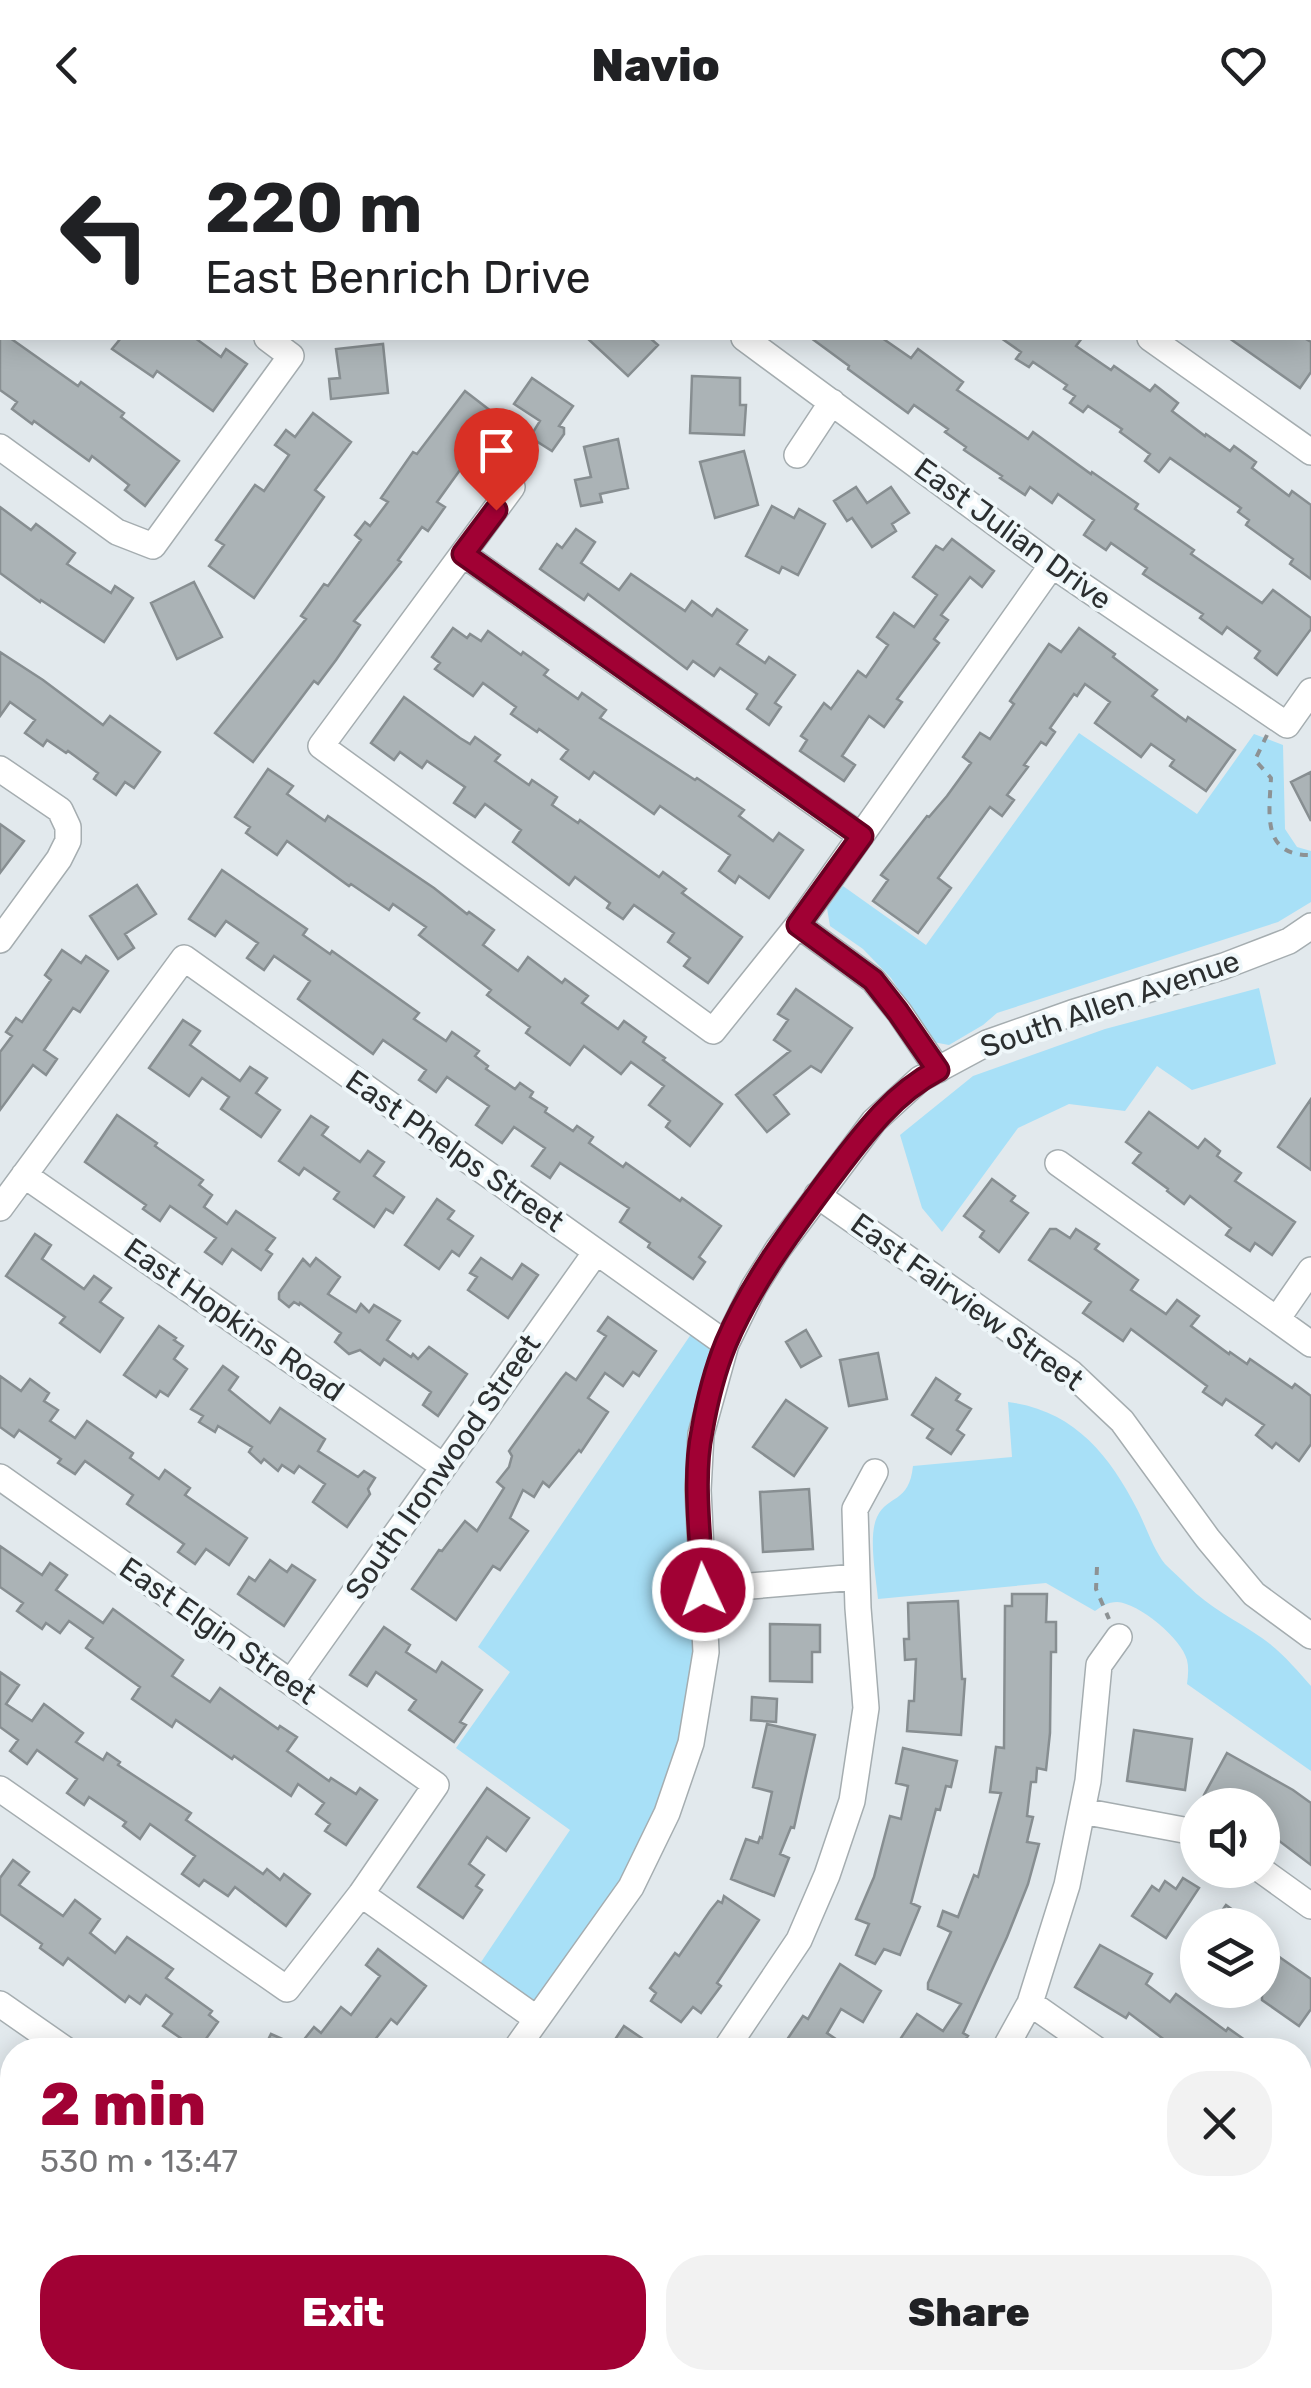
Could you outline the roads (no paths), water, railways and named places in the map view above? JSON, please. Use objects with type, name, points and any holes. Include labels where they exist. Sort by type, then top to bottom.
[{"type":"street","points":[[0,447],[117,532],[153,546],[291,356],[270,340]]},
{"type":"street","name":"East Julian Drive","points":[[747,340],[1052,565],[1282,721],[1311,691]]},
{"type":"street","points":[[1153,340],[1311,452]]},
{"type":"street","points":[[797,456],[832,402]]},
{"type":"street","points":[[512,488],[321,746],[713,1031],[798,925],[1052,565]]},
{"type":"street","points":[[463,554],[862,836]]},
{"type":"street","points":[[0,770],[60,810],[68,827],[68,842],[58,859],[0,940]]},
{"type":"street","points":[[798,925],[873,980],[938,1070]]},
{"type":"street","name":"South Allen Avenue","points":[[524,2038],[630,1886],[667,1813],[691,1744],[706,1652],[698,1490],[701,1434],[726,1344],[778,1249],[874,1121],[920,1079],[987,1044],[1224,966],[1289,941],[1311,926]]},
{"type":"street","name":"East Phelps Street","points":[[24,1175],[184,958],[726,1344]]},
{"type":"street","points":[[1058,1163],[1311,1344]]},
{"type":"street","points":[[0,1208],[24,1175]]},
{"type":"street","name":"East Hopkins Road","points":[[24,1175],[443,1466]]},
{"type":"street","name":"East Fairview Street","points":[[818,1195],[1090,1389],[1122,1421],[1254,1594],[1311,1636]]},
{"type":"street","name":"South Ironwood Street","points":[[291,1682],[596,1252]]},
{"type":"street","points":[[1276,1319],[1311,1270]]},
{"type":"street","points":[[733,2038],[799,1940],[827,1876],[852,1802],[866,1708],[855,1510],[875,1472]]},
{"type":"street","name":"East Elgin Street","points":[[0,1477],[436,1785],[361,1894]]},
{"type":"street","points":[[703,1590],[858,1577]]},
{"type":"street","points":[[1011,2038],[1030,2003],[1067,1884],[1088,1780],[1099,1666],[1120,1637]]},
{"type":"street","points":[[0,1789],[287,1989],[361,1894],[537,2019]]},
{"type":"street","points":[[1082,1811],[1180,1829]]},
{"type":"street","points":[[1280,1884],[1311,1906]]},
{"type":"street","points":[[1030,2003],[1080,2038]]},
{"type":"street","points":[[0,2004],[49,2038]]}]
